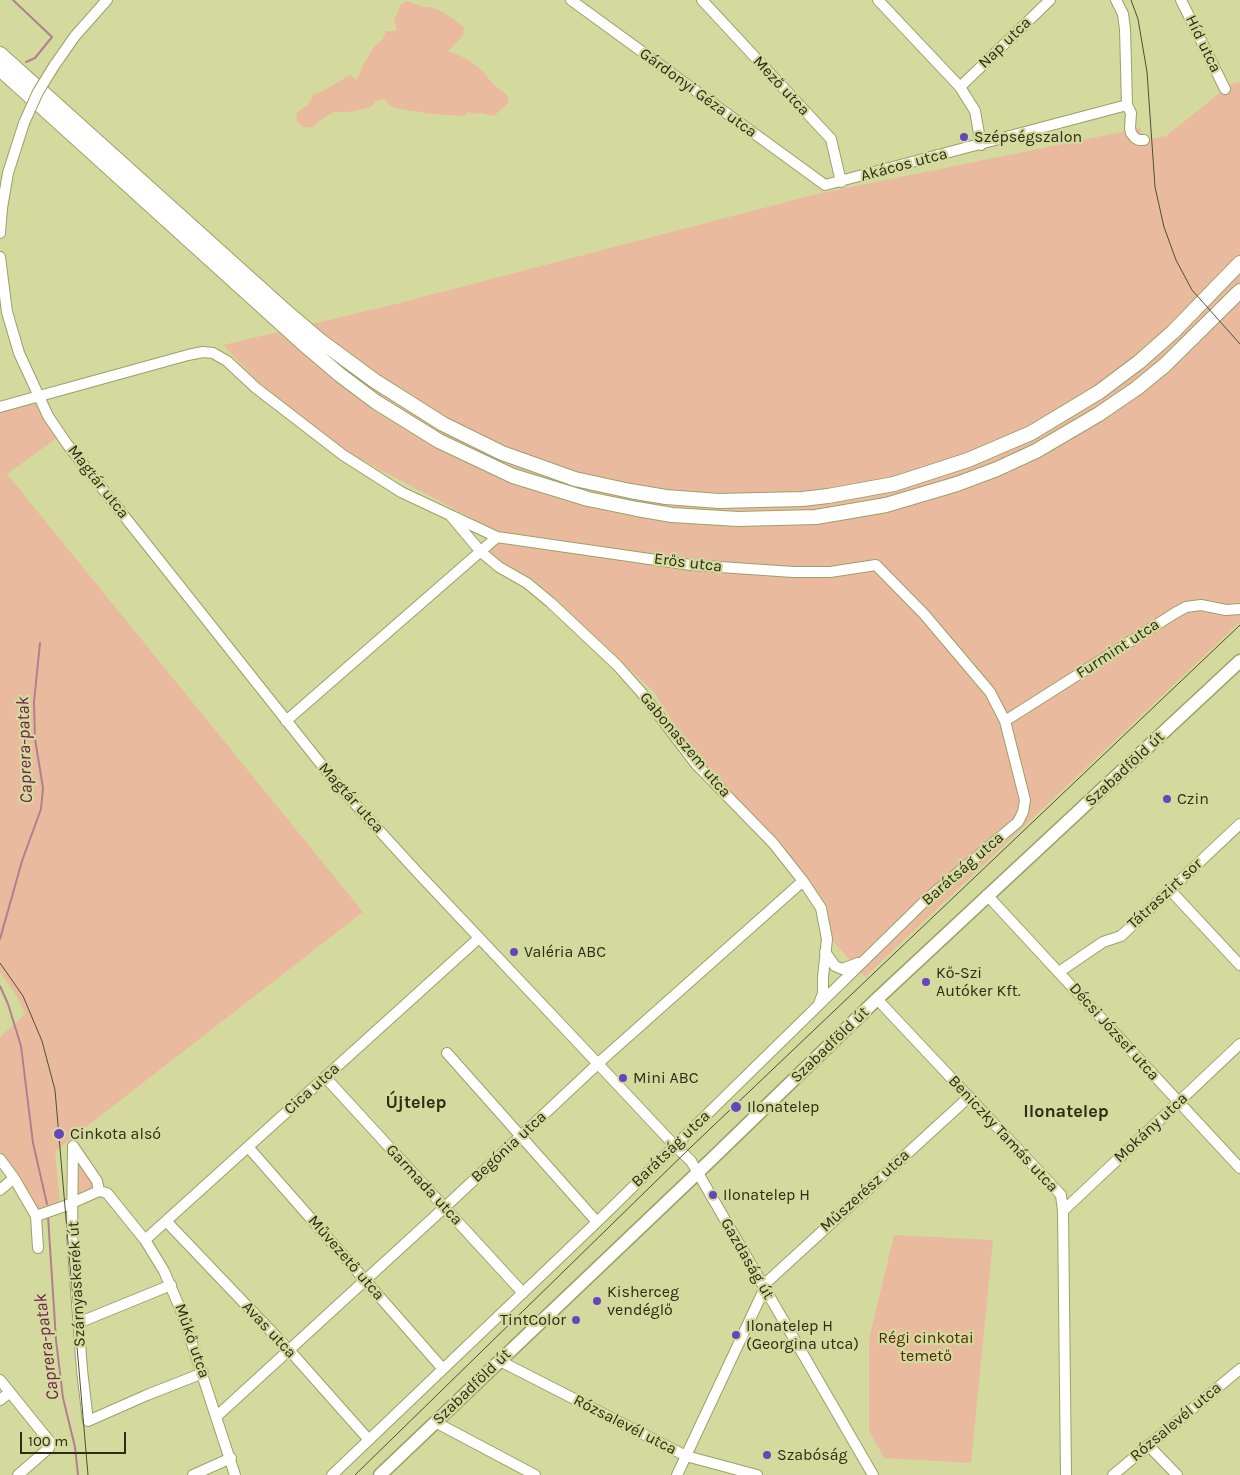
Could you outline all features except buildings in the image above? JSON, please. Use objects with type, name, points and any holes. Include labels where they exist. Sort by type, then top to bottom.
[{"type":"highway","points":[[0,54],[282,308],[322,342],[375,381],[443,424],[502,453],[575,478],[630,491],[666,497],[719,501],[811,498],[894,484],[968,460],[1031,433],[1099,392],[1139,362],[1173,332],[1240,263]]},
{"type":"highway","points":[[0,70],[306,346],[376,402],[439,441],[506,472],[573,495],[637,509],[681,516],[738,519],[816,517],[886,505],[957,484],[997,469],[1036,451],[1100,414],[1138,388],[1165,365],[1240,291]]},
{"type":"main road","name":"Szabadföld út","points":[[380,1475],[877,999],[1240,661]]},
{"type":"street","points":[[0,233],[8,173],[24,123],[38,92],[76,36],[107,0]]},
{"type":"street","name":"Gárdonyi Géza utca","points":[[571,0],[825,186]]},
{"type":"street","name":"Mező utca","points":[[702,0],[831,140],[841,182]]},
{"type":"street","points":[[878,0],[960,87],[975,111],[981,145]]},
{"type":"street","name":"Nap utca","points":[[960,87],[1050,0]]},
{"type":"street","points":[[1116,0],[1123,14],[1125,29],[1127,105],[1131,113],[1130,128],[1131,133],[1138,140],[1144,140]]},
{"type":"street","name":"Híd utca","points":[[1181,0],[1225,89]]},
{"type":"street","name":"Akácos utca","points":[[825,186],[1127,105]]},
{"type":"street","name":"Magtár utca","points":[[0,257],[3,291],[10,324],[23,362],[48,416],[67,444],[342,789],[598,1065],[691,1161],[698,1172]]},
{"type":"street","points":[[0,407],[188,355],[203,352],[213,353],[227,361],[256,388],[343,455],[401,492],[497,537],[286,720]]},
{"type":"street","name":"Gabonaszem utca","points":[[450,515],[481,552],[499,567],[527,583],[550,602],[617,665],[641,692],[696,764],[773,843],[803,881],[821,908],[827,939],[823,993],[819,1005]]},
{"type":"street","name":"Erős utca","points":[[497,537],[691,565],[793,572],[821,572],[876,565],[924,614],[990,692],[1005,721],[1025,800]]},
{"type":"street","name":"Furmint utca","points":[[1005,721],[1186,607],[1201,605],[1226,610],[1240,609]]},
{"type":"street","name":"Barátság utca","points":[[332,1475],[597,1222],[928,898],[1018,822],[1023,812],[1025,800]]},
{"type":"street","name":"Tátraszirt sor","points":[[1059,972],[1103,942],[1121,936],[1240,824]]},
{"type":"street","name":"Begónia utca","points":[[217,1416],[290,1351],[604,1058],[803,881]]},
{"type":"street","points":[[1170,890],[1240,965]]},
{"type":"street","name":"Décsi József utca","points":[[988,895],[1240,1168]]},
{"type":"street","name":"Cica utca","points":[[145,1240],[479,938]]},
{"type":"street","points":[[825,952],[835,966],[842,969],[864,961]]},
{"type":"street","name":"Beniczky Tamás utca","points":[[877,999],[1060,1195],[1063,1212],[1066,1475]]},
{"type":"street","name":"Mokány utca","points":[[1063,1212],[1240,1044]]},
{"type":"street","points":[[447,1053],[597,1222]]},
{"type":"street","name":"Garmada utca","points":[[325,1077],[523,1293]]},
{"type":"street","name":"Műszerész utca","points":[[677,1475],[770,1278],[969,1097]]},
{"type":"street","name":"Szárnyaskerék út","points":[[99,1191],[97,1181],[73,1146],[72,1236],[78,1324],[88,1421],[203,1373]]},
{"type":"street","name":"Művezető utca","points":[[248,1147],[443,1369]]},
{"type":"street","points":[[0,1159],[14,1178],[36,1216],[38,1248]]},
{"type":"street","name":"Gazdaság út","points":[[698,1172],[873,1475]]},
{"type":"street","points":[[0,1190],[14,1178]]},
{"type":"street","points":[[36,1216],[99,1191]]},
{"type":"street","name":"Műkő utca","points":[[99,1191],[107,1193],[145,1240],[171,1285],[203,1373],[235,1475]]},
{"type":"street","name":"Avas utca","points":[[166,1221],[290,1351],[369,1440]]},
{"type":"street","points":[[78,1324],[171,1285]]},
{"type":"street","name":"Rózsalevél utca","points":[[500,1360],[686,1456],[757,1475]]},
{"type":"street","name":"Rózsalevél utca","points":[[1113,1475],[1240,1368]]},
{"type":"street","points":[[0,1380],[50,1442],[48,1448],[18,1475]]},
{"type":"street","points":[[0,1400],[10,1392]]},
{"type":"street","points":[[435,1422],[535,1475]]},
{"type":"street","points":[[1148,1445],[1177,1475]]},
{"type":"street","points":[[193,1475],[231,1458]]},
{"type":"green space","points":[[407,1],[423,7],[432,7],[443,12],[464,27],[463,36],[448,51],[465,58],[483,71],[492,83],[507,95],[509,102],[494,116],[481,113],[472,114],[469,112],[464,116],[400,109],[390,106],[384,99],[375,101],[374,105],[368,108],[349,112],[333,112],[313,127],[303,127],[296,121],[297,112],[308,105],[314,94],[323,91],[350,75],[357,80],[373,48],[383,39],[386,31],[396,31],[394,21],[401,4]]},
{"type":"green space","points":[[1240,82],[1240,622],[865,977],[831,939],[828,907],[807,878],[777,838],[717,780],[685,741],[654,692],[537,582],[480,549],[494,530],[343,450],[259,383],[223,345],[392,305],[817,194],[1141,128],[1141,137],[1144,140],[1166,136],[1231,84]]},
{"type":"green space","points":[[31,395],[61,435],[7,474],[363,912],[55,1151],[60,1202],[37,1210],[17,1173],[0,1151],[0,1037],[25,1014],[18,998],[0,972],[0,402]]},
{"type":"green space","points":[[75,1158],[95,1183],[93,1189],[75,1196]]},
{"type":"green space","name":"Régi cinkotai temető","points":[[894,1235],[993,1240],[971,1463],[884,1458],[869,1430],[869,1339]]},
{"type":"waterway","points":[[13,0],[52,37],[35,58],[26,62]]},
{"type":"waterway","name":"Caprera-patak","points":[[0,939],[22,861],[41,809],[43,788],[35,739],[34,702],[40,643]]},
{"type":"waterway","name":"Caprera-patak","points":[[0,986],[8,1004],[21,1046],[33,1143],[47,1204]]},
{"type":"waterway","name":"Caprera-patak","points":[[48,1216],[56,1340],[63,1398],[75,1447],[78,1475]]},
{"type":"tram line","points":[[1131,0],[1138,19],[1147,72],[1155,187],[1164,227],[1176,260],[1192,290],[1240,344]]},
{"type":"tram line","points":[[355,1475],[691,1147],[1240,625]]},
{"type":"tram line","points":[[0,963],[23,996],[42,1041],[55,1090],[88,1475]]},
{"type":"place","name":"Szépségszalon","points":[[964,137]]},
{"type":"place","name":"Czin","points":[[1167,799]]},
{"type":"place","name":"Valéria ABC","points":[[514,952]]},
{"type":"place","name":"Kő-Szi Autóker Kft.","points":[[926,982]]},
{"type":"place","name":"Mini ABC","points":[[623,1078]]},
{"type":"place","name":"Ilonatelep","points":[[736,1107]]},
{"type":"place","name":"Cinkota alsó","points":[[59,1134]]},
{"type":"place","name":"Ilonatelep H","points":[[713,1195]]},
{"type":"place","name":"Kisherceg vendéglő","points":[[597,1301]]},
{"type":"place","name":"TintColor","points":[[576,1320]]},
{"type":"place","name":"Ilonatelep H (Georgina utca)","points":[[736,1335]]},
{"type":"place","name":"Szabóság","points":[[767,1455]]},
{"type":"district","name":"Újtelep","points":[[416,1103]]},
{"type":"district","name":"Ilonatelep","points":[[1066,1112]]}]
